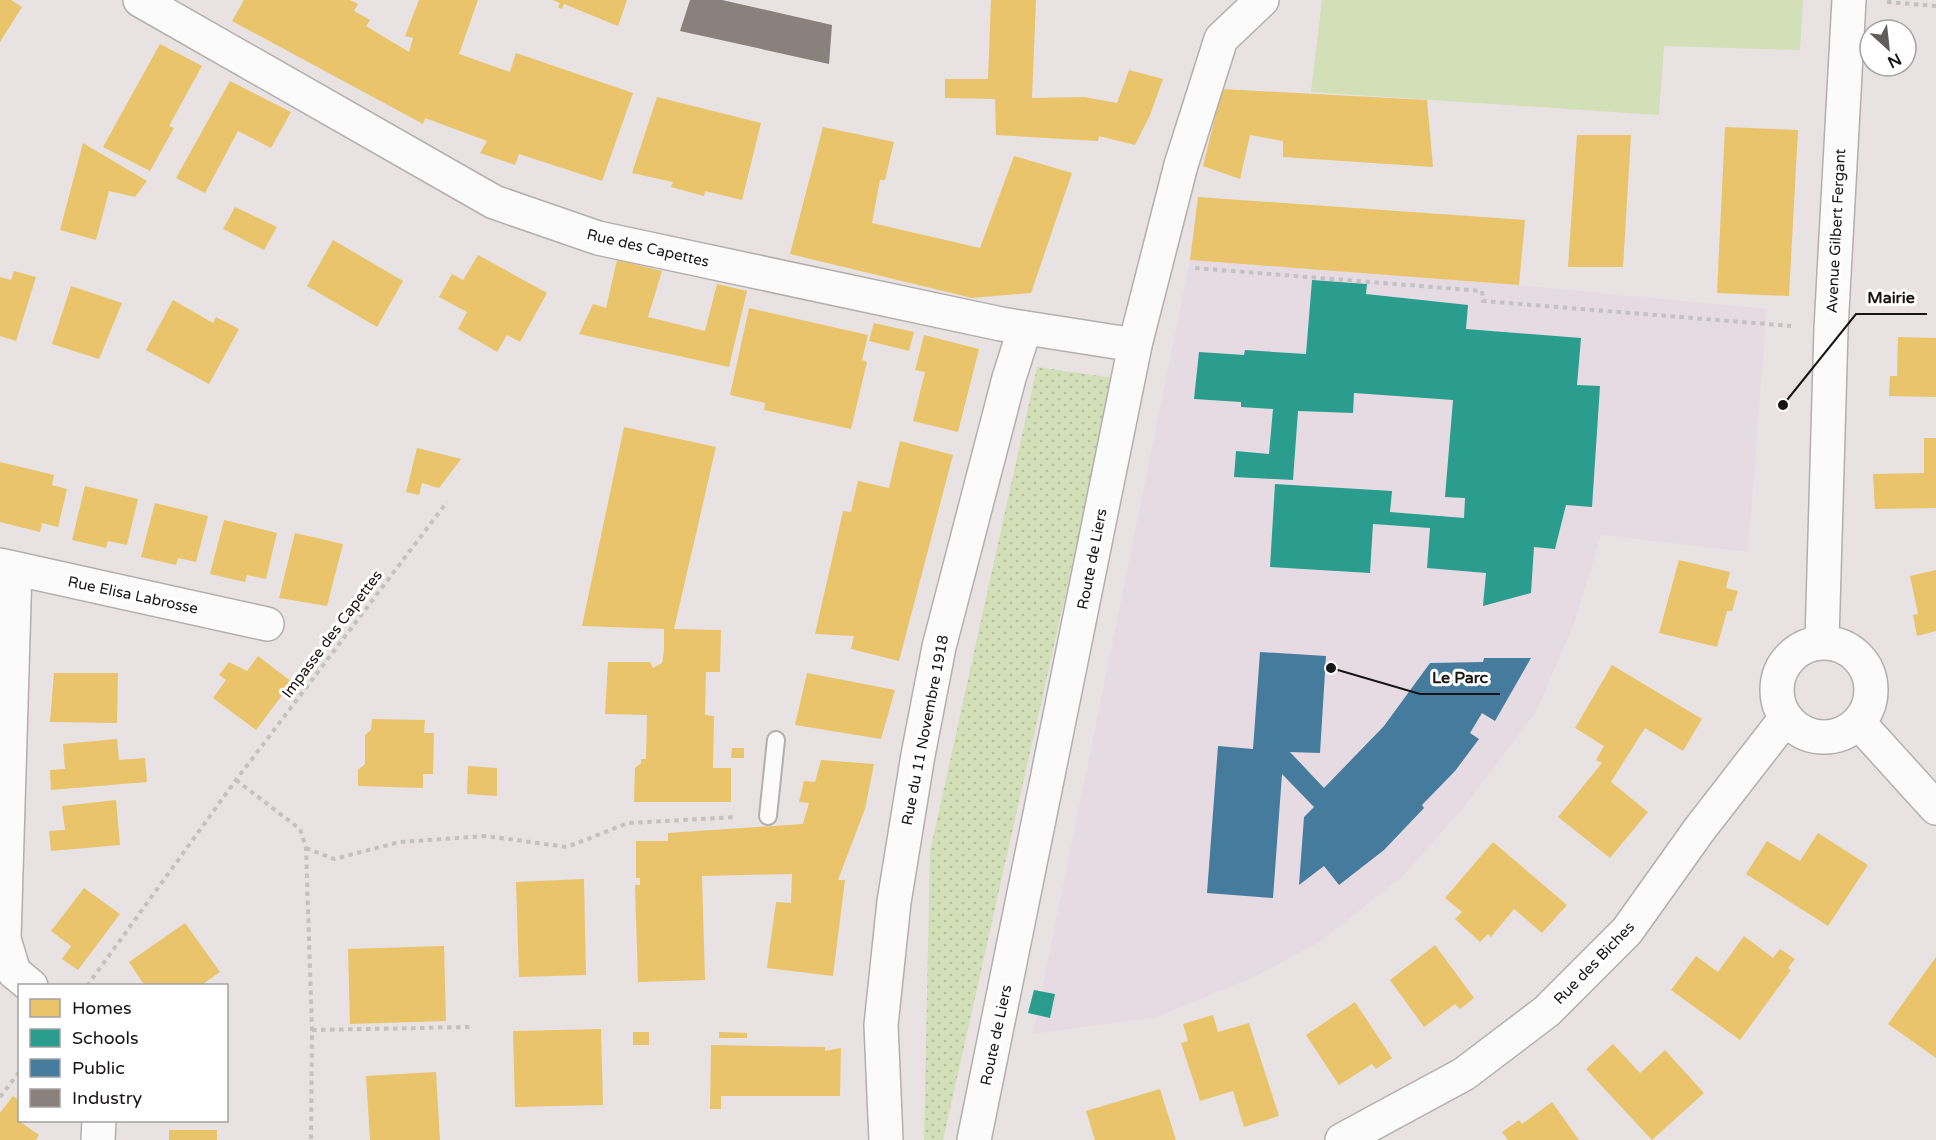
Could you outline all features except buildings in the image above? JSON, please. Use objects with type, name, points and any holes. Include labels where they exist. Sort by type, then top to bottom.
[{"type":"street","name":"Rue des Capettes","points":[[140,0],[494,202],[598,238],[1025,328],[1135,345]]},
{"type":"street","name":"Route de Liers","points":[[976,1139],[1135,345],[1160,243],[1221,39],[1262,0]]},
{"type":"street","name":"Avenue Gilbert Fergant","points":[[1822,641],[1831,329],[1864,1]]},
{"type":"street","name":"Rue du 11 Novembre 1918","points":[[886,1140],[881,1026],[894,902],[916,766],[939,647],[1009,378],[1025,328]]},
{"type":"street","points":[[8,567],[4,939],[14,972],[29,984]]},
{"type":"street","name":"Rue Elisa Labrosse","points":[[8,567],[267,624]]},
{"type":"street","points":[[1822,641],[1844,646],[1860,657],[1870,674],[1871,697],[1859,723],[1839,735],[1820,738],[1803,733],[1785,718],[1776,697],[1776,679],[1786,660],[1802,647],[1822,641]]},
{"type":"street","name":"Rue des Biches","points":[[1342,1140],[1464,1074],[1547,1011],[1627,931],[1699,830],[1785,718]]},
{"type":"street","points":[[1859,723],[1936,807]]},
{"type":"street","points":[[98,1140],[99,1122]]},
{"type":"lane","points":[[768,816],[776,740]]},
{"type":"path","points":[[1864,1],[1936,6]]},
{"type":"path","points":[[1160,243],[1181,246],[1175,267],[1482,291],[1483,300],[1831,329]]},
{"type":"path","name":"Impasse des Capettes","points":[[88,984],[236,780],[447,502]]},
{"type":"path","points":[[236,780],[300,829],[306,848],[312,1030],[311,1140]]},
{"type":"path","points":[[306,848],[334,860],[400,842],[486,836],[567,847],[628,823],[768,816]]},
{"type":"path","points":[[312,1030],[471,1027]]},
{"type":"path","points":[[0,1097],[18,1074]]},
{"type":"shaded area","points":[[1190,260],[1519,285],[1767,309],[1748,552],[1601,535],[1574,624],[1536,712],[1464,807],[1404,875],[1321,941],[1256,976],[1157,1017],[1033,1034]]},
{"type":"green space","points":[[1322,0],[1803,0],[1800,50],[1664,46],[1659,115],[1311,92]]},
{"type":"green space","points":[[1037,367],[1114,378],[943,1140],[924,1140],[930,852]]},
{"type":"place","name":"Mairie","points":[[1783,405]]},
{"type":"place","name":"Le Parc","points":[[1331,668]]}]
